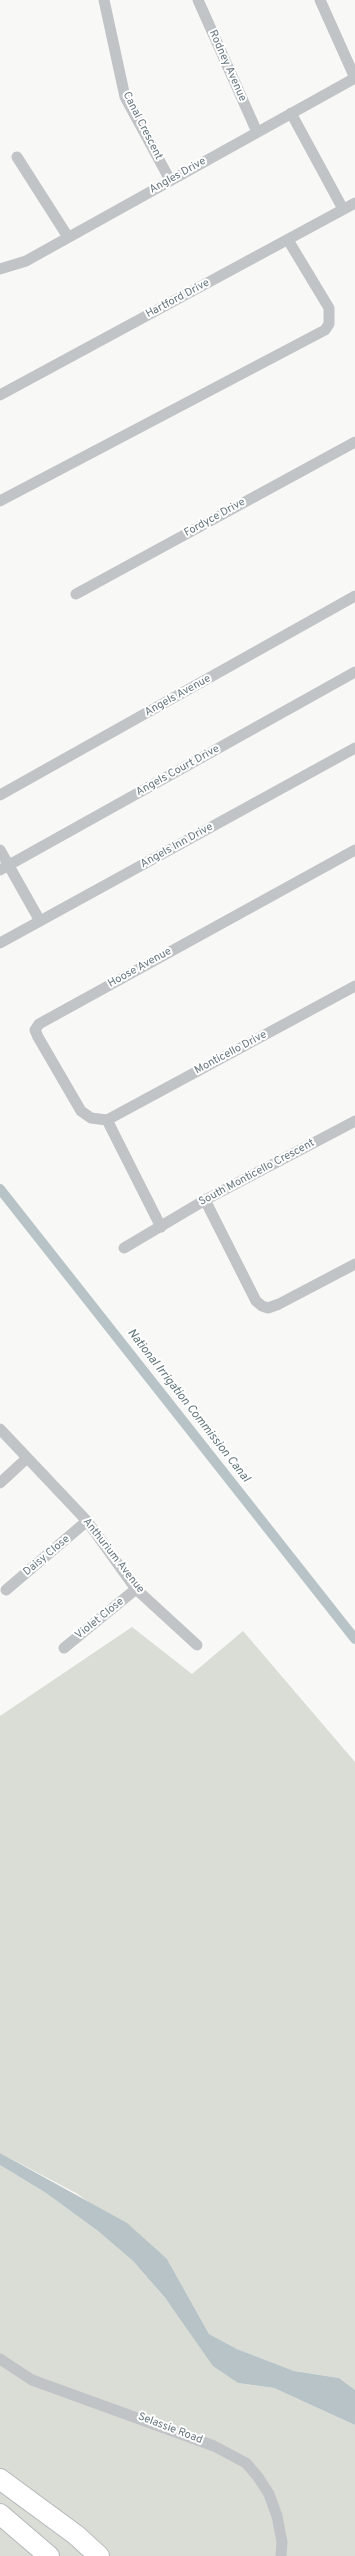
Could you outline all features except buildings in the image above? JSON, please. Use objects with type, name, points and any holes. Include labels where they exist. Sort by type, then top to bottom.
[{"type":"highway","points":[[0,2479],[76,2535],[99,2556]]},
{"type":"highway","points":[[0,2491],[79,2556]]},
{"type":"highway","points":[[0,2514],[49,2556]]},
{"type":"street","name":"Canal Crescent","points":[[104,0],[125,97],[170,180]]},
{"type":"street","name":"Rodney Avenue","points":[[198,0],[257,132]]},
{"type":"street","points":[[320,0],[355,78]]},
{"type":"street","name":"Angles Drive","points":[[0,269],[13,267],[355,78]]},
{"type":"street","points":[[291,113],[343,209]]},
{"type":"street","points":[[17,157],[68,237]]},
{"type":"street","name":"Hartford Drive","points":[[0,395],[355,203]]},
{"type":"street","points":[[0,501],[325,330],[330,316],[329,308],[288,240]]},
{"type":"street","name":"Fordyce Drive","points":[[76,594],[354,444]]},
{"type":"street","name":"Angels Avenue","points":[[0,795],[355,596]]},
{"type":"street","name":"Angels Court Drive","points":[[4,868],[355,672]]},
{"type":"street","name":"Angels Inn Drive","points":[[0,943],[355,748]]},
{"type":"street","points":[[0,850],[4,868],[40,921]]},
{"type":"street","name":"Hoose Avenue","points":[[107,1120],[91,1118],[82,1111],[38,1037],[35,1030],[39,1024],[355,850]]},
{"type":"street","name":"Monticello Drive","points":[[107,1120],[355,986]]},
{"type":"street","points":[[107,1120],[160,1226]]},
{"type":"street","name":"South Monticello Crescent","points":[[124,1248],[205,1200],[355,1120]]},
{"type":"street","points":[[205,1200],[256,1301],[262,1306],[268,1308],[279,1304],[355,1264]]},
{"type":"street","name":"Anthurium Avenue","points":[[0,1429],[87,1521],[136,1589],[197,1645]]},
{"type":"street","points":[[0,1483],[26,1458]]},
{"type":"street","name":"Daisy Close","points":[[6,1590],[87,1521]]},
{"type":"street","name":"Violet Close","points":[[64,1648],[136,1589]]},
{"type":"street","name":"Selassie Road","points":[[0,2359],[32,2380],[214,2446],[246,2463],[258,2477],[269,2494],[278,2522],[282,2542],[281,2556]]},
{"type":"shaded area","points":[[132,1627],[192,1674],[243,1631],[355,1762],[355,2390],[339,2378],[294,2371],[237,2349],[209,2334],[167,2259],[76,2193],[0,2153],[0,1716]]},
{"type":"shaded area","points":[[0,2153],[127,2223],[167,2259],[209,2334],[237,2349],[294,2371],[339,2378],[355,2390],[355,2425],[274,2388],[238,2383],[213,2366],[166,2299],[133,2261],[98,2231],[46,2193],[0,2165]]},
{"type":"shaded area","points":[[0,2165],[46,2193],[98,2231],[133,2261],[238,2383],[274,2388],[355,2425],[355,2556],[0,2556]]},
{"type":"waterway","name":"National Irrigation Commission Canal","points":[[0,1189],[355,1639]]}]
